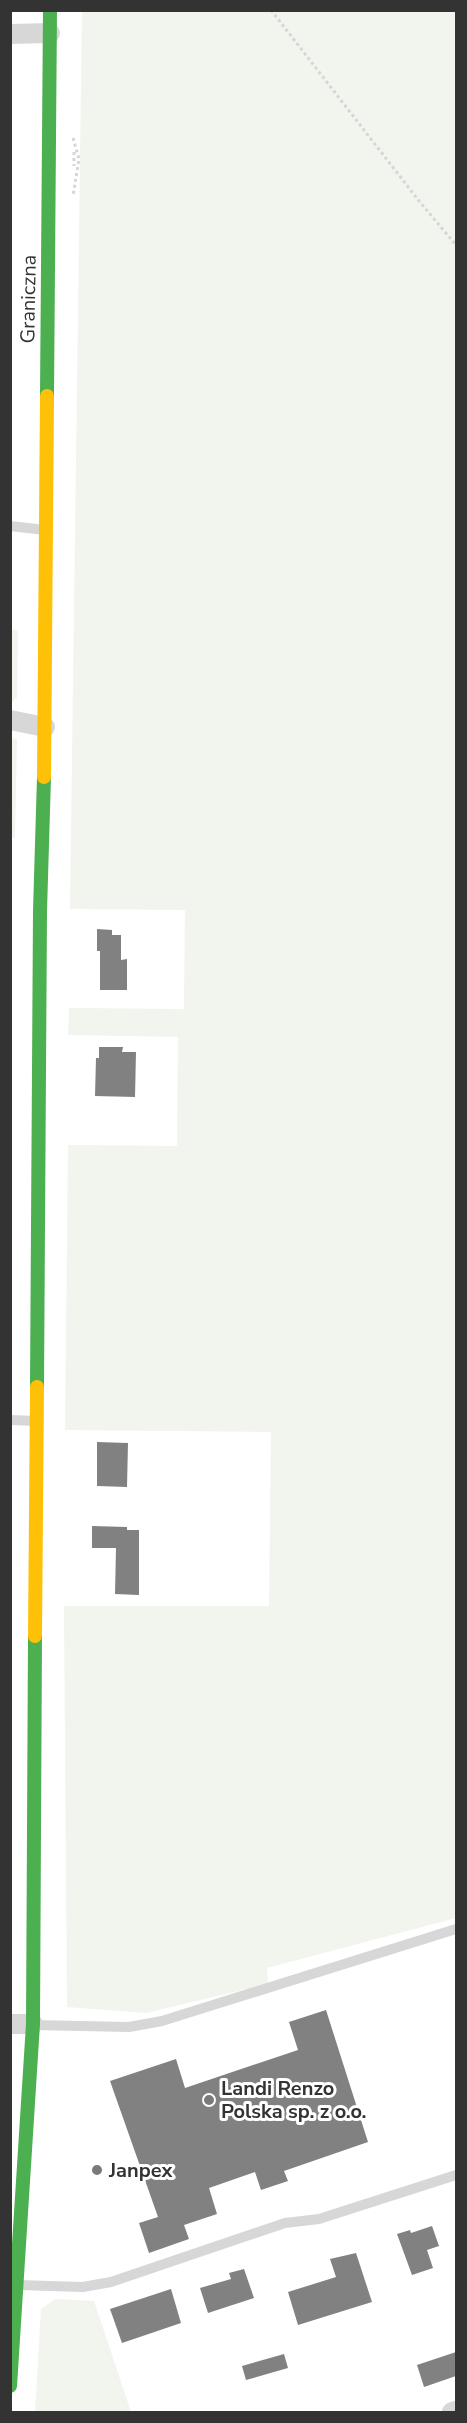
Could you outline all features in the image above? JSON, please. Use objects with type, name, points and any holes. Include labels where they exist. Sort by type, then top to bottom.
[{"type":"street","name":"Graniczna","points":[[10,2386],[33,2025],[40,911],[45,727],[50,10]]},
{"type":"street","points":[[10,34],[50,33]]},
{"type":"street","points":[[10,720],[45,727]]},
{"type":"street","points":[[10,2024],[33,2025]]},
{"type":"street","points":[[452,2412],[456,2411]]},
{"type":"lane","points":[[10,526],[45,530]]},
{"type":"lane","points":[[10,1420],[36,1421]]},
{"type":"lane","points":[[33,2025],[129,2027],[162,2021],[456,1929]]},
{"type":"lane","points":[[16,2285],[83,2287],[111,2282],[285,2223],[319,2219],[456,2175]]},
{"type":"path","points":[[272,10],[419,201],[456,245]]},
{"type":"shaded area","points":[[82,11],[456,11],[456,1918],[267,1968],[268,1984],[146,2013],[67,2007],[64,1606],[269,1606],[271,1432],[65,1430],[68,1145],[177,1146],[178,1037],[68,1035],[69,1008],[184,1009],[185,910],[70,909]]},
{"type":"shaded area","points":[[11,629],[18,631],[17,698],[11,703]]},
{"type":"shaded area","points":[[11,738],[17,739],[15,838],[10,838]]},
{"type":"shaded area","points":[[56,2299],[94,2301],[131,2412],[35,2412],[41,2309]]},
{"type":"building","points":[[97,929],[112,930],[112,935],[121,935],[121,960],[127,959],[127,990],[100,990],[100,951],[97,951]]},
{"type":"building","points":[[99,1047],[123,1047],[122,1052],[136,1052],[135,1097],[95,1096],[96,1058],[99,1058]]},
{"type":"building","points":[[97,1442],[128,1443],[127,1487],[97,1486]]},
{"type":"building","points":[[92,1526],[127,1527],[127,1530],[139,1530],[139,1595],[115,1594],[116,1548],[92,1548]]},
{"type":"building","points":[[326,2010],[368,2142],[284,2171],[288,2181],[261,2190],[255,2172],[209,2188],[217,2214],[184,2225],[189,2239],[149,2253],[139,2223],[158,2217],[110,2081],[176,2059],[185,2088],[298,2050],[289,2022]]},
{"type":"building","points":[[432,2226],[439,2246],[427,2250],[433,2268],[412,2275],[397,2234],[410,2230],[411,2233]]},
{"type":"building","points":[[356,2253],[372,2302],[298,2325],[288,2292],[336,2277],[330,2259]]},
{"type":"building","points":[[244,2269],[254,2298],[208,2313],[200,2288],[231,2279],[229,2273]]},
{"type":"building","points":[[171,2289],[181,2323],[122,2343],[110,2309]]},
{"type":"building","points":[[456,2352],[456,2376],[424,2387],[417,2365]]},
{"type":"building","points":[[284,2354],[288,2368],[246,2380],[242,2366]]},
{"type":"traffic: fast","points":[[47,396],[50,10]]},
{"type":"traffic: fast","points":[[37,1387],[40,911],[44,777]]},
{"type":"traffic: fast","points":[[10,2386],[33,2024],[35,1636]]},
{"type":"traffic: slow","points":[[44,777],[47,396]]},
{"type":"traffic: slow","points":[[35,1636],[37,1387]]},
{"type":"place","name":"Landi Renzo Polska sp. z o.o.","points":[[209,2100]]},
{"type":"place","name":"Janpex","points":[[97,2170]]}]
